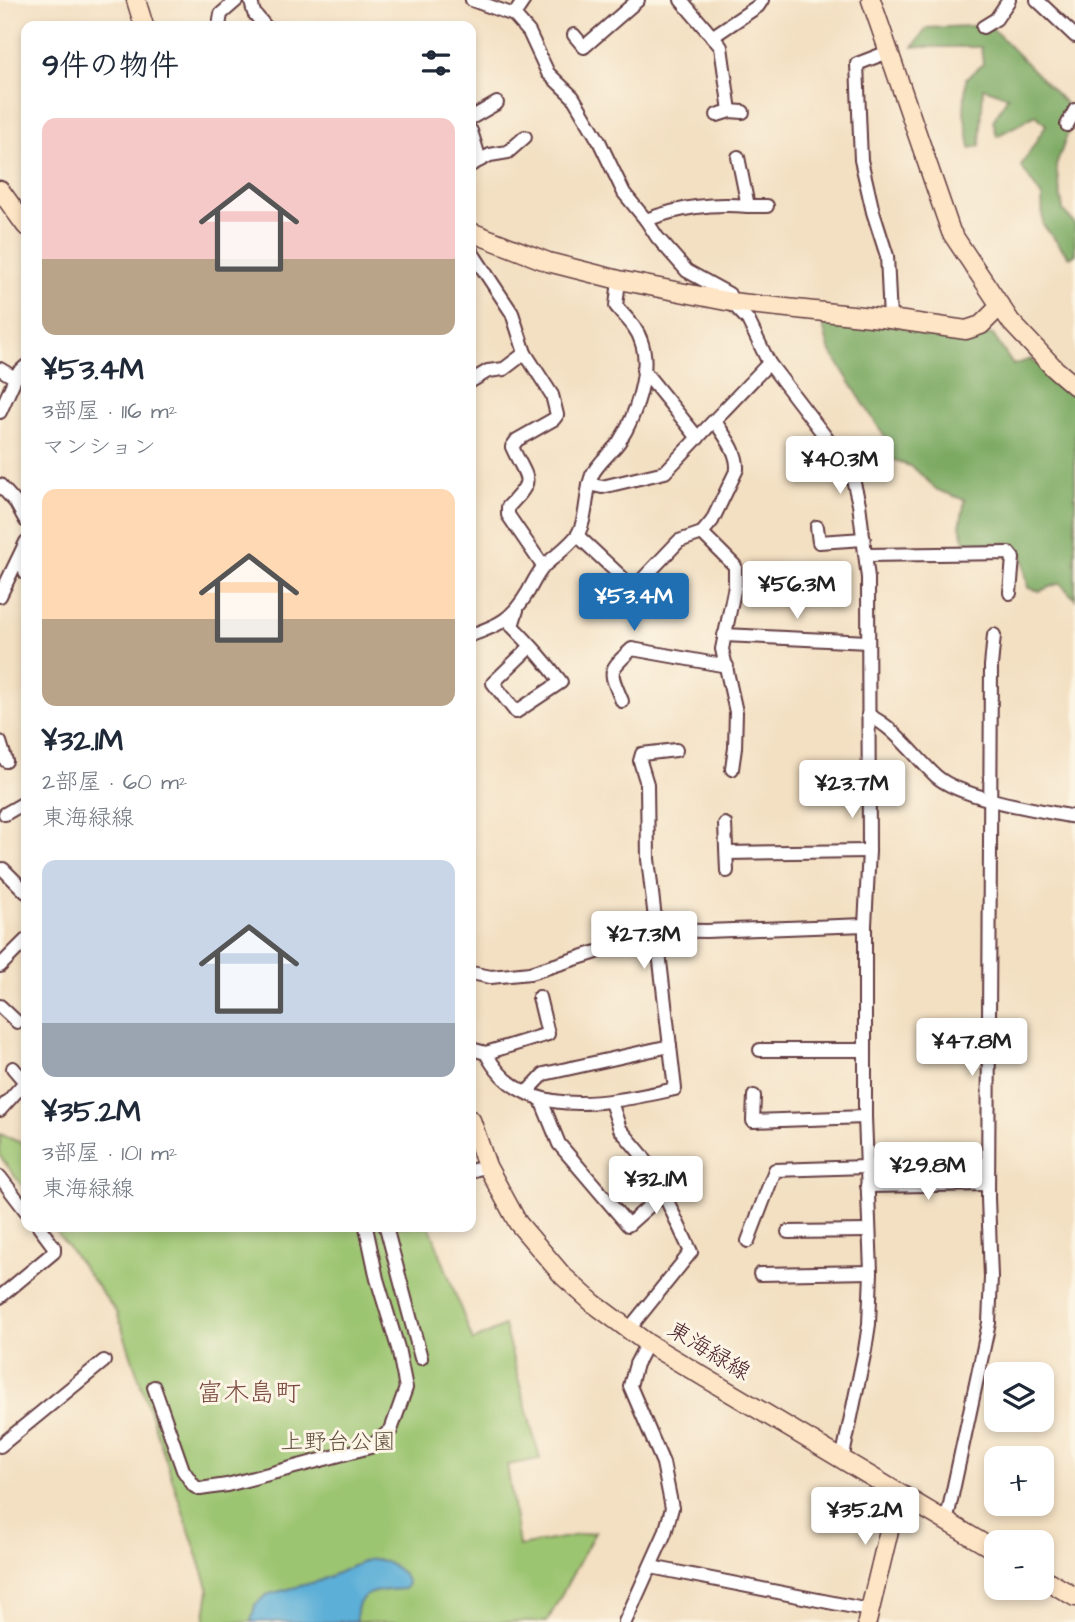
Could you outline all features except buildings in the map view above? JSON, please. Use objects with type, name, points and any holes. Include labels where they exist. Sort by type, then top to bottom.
[{"type":"street","points":[[136,0],[142,21]]},
{"type":"street","points":[[220,21],[221,14],[237,0]]},
{"type":"street","points":[[472,0],[514,15],[529,32],[548,73],[573,97],[599,141],[624,193],[671,255],[687,271],[729,294],[731,302],[748,320],[769,363],[852,475],[866,555],[869,851],[865,925],[865,1117],[871,1272],[866,1350],[842,1460]]},
{"type":"street","points":[[514,15],[524,0]]},
{"type":"street","points":[[573,36],[584,47],[638,0]]},
{"type":"street","points":[[681,0],[721,47],[737,111],[717,115]]},
{"type":"street","points":[[712,37],[758,6],[762,0]]},
{"type":"street","points":[[871,0],[951,232],[999,307],[1055,369],[1075,386]]},
{"type":"street","points":[[983,27],[996,19],[1009,0]]},
{"type":"street","points":[[1037,0],[1075,36]]},
{"type":"street","points":[[251,2],[254,13],[261,21]]},
{"type":"street","points":[[888,52],[857,64],[861,160],[887,256],[890,318]]},
{"type":"street","points":[[476,115],[497,103]]},
{"type":"street","points":[[1067,125],[1075,110]]},
{"type":"street","points":[[476,162],[508,152],[525,137]]},
{"type":"street","points":[[738,157],[747,206]]},
{"type":"street","points":[[0,190],[21,219]]},
{"type":"street","points":[[646,220],[692,206],[716,203],[766,206]]},
{"type":"street","points":[[476,234],[548,262],[619,280],[731,302],[890,318],[966,330],[981,325],[999,307]]},
{"type":"street","points":[[476,259],[512,313],[525,353],[552,395],[558,415],[517,439],[512,447],[528,481],[527,487],[509,507],[508,515],[543,566]]},
{"type":"street","points":[[531,646],[493,683],[516,712],[561,682],[531,646],[512,626],[517,610],[543,566],[578,536],[585,517],[589,484],[594,471],[618,444],[640,397],[644,349],[641,339],[616,306],[619,280]]},
{"type":"street","points":[[476,378],[488,371],[504,369],[525,353]]},
{"type":"street","points":[[589,484],[602,487],[665,472],[769,363]]},
{"type":"street","points":[[0,369],[15,379]]},
{"type":"street","points":[[643,370],[698,439]]},
{"type":"street","points":[[0,412],[21,372]]},
{"type":"street","points":[[578,536],[627,582],[637,585],[679,541],[702,533],[712,521],[737,469],[734,451],[715,421]]},
{"type":"street","points":[[0,485],[21,499]]},
{"type":"street","points":[[817,527],[819,542],[864,539]]},
{"type":"street","points":[[702,533],[734,566],[735,586],[722,649],[736,712],[736,748],[732,769]]},
{"type":"street","points":[[866,555],[1009,553],[1013,558],[1010,593]]},
{"type":"street","points":[[0,596],[20,556]]},
{"type":"street","points":[[476,633],[499,625],[517,610]]},
{"type":"street","points":[[724,635],[868,642]]},
{"type":"street","points":[[946,1523],[989,1323],[991,666],[994,635]]},
{"type":"street","points":[[622,701],[611,676],[614,665],[632,649],[727,666]]},
{"type":"street","points":[[868,715],[885,725],[936,776],[952,787],[970,795],[1075,817]]},
{"type":"street","points":[[0,742],[6,761]]},
{"type":"street","points":[[486,1053],[492,1066],[510,1083],[541,1100],[573,1104],[611,1102],[675,1089],[648,859],[647,784],[640,761],[642,754],[676,750]]},
{"type":"street","points":[[5,814],[21,805]]},
{"type":"street","points":[[725,824],[727,871]]},
{"type":"street","points":[[727,853],[869,851]]},
{"type":"street","points":[[3,869],[21,887]]},
{"type":"street","points":[[476,974],[491,977],[530,973],[656,930],[706,931],[865,925]]},
{"type":"street","points":[[0,966],[21,948]]},
{"type":"street","points":[[476,1050],[486,1053],[548,1034],[540,997]]},
{"type":"street","points":[[0,1006],[17,1022]]},
{"type":"street","points":[[527,1092],[544,1074],[670,1046]]},
{"type":"street","points":[[760,1050],[865,1050]]},
{"type":"street","points":[[13,1068],[21,1077]]},
{"type":"street","points":[[0,1110],[21,1086]]},
{"type":"street","points":[[754,1096],[753,1121],[865,1117]]},
{"type":"street","points":[[541,1100],[559,1144],[628,1225],[664,1193]]},
{"type":"street","points":[[611,1102],[620,1129],[642,1155],[664,1193],[691,1252],[629,1329]]},
{"type":"street","name":"東海緑線","points":[[478,1162],[517,1223],[546,1257],[593,1303],[647,1343],[984,1544]]},
{"type":"street","points":[[748,1241],[775,1170],[866,1167]]},
{"type":"street","points":[[0,1177],[21,1204]]},
{"type":"street","points":[[867,1186],[988,1184]]},
{"type":"street","points":[[788,1232],[869,1231]]},
{"type":"street","points":[[0,1297],[54,1252],[54,1247],[43,1232]]},
{"type":"street","points":[[154,1387],[183,1470],[194,1486],[200,1489],[227,1485],[370,1447],[391,1430],[406,1388],[367,1232]]},
{"type":"street","points":[[387,1232],[421,1358]]},
{"type":"street","points":[[760,1273],[871,1272]]},
{"type":"street","points":[[625,1622],[651,1567],[672,1508],[663,1463],[630,1386],[636,1364],[647,1343]]},
{"type":"street","points":[[0,1446],[103,1361]]},
{"type":"street","points":[[651,1567],[868,1616],[898,1493]]},
{"type":"street","points":[[1054,1585],[1075,1597]]},
{"type":"green space","points":[[989,25],[1075,113],[1056,166],[1063,210],[1075,224],[1075,255],[1069,257],[1043,225],[1042,197],[1021,166],[1046,125],[1036,115],[997,136],[993,121],[1008,96],[983,88],[980,146],[970,148],[964,112],[966,79],[983,64],[981,47],[913,47],[927,28]]},
{"type":"green space","points":[[821,318],[993,335],[1013,365],[1031,359],[1075,395],[1075,599],[1060,583],[1040,591],[1028,588],[1022,554],[1008,543],[966,545],[960,526],[965,500],[937,490],[914,468],[895,460],[877,458],[886,439],[829,349]]},
{"type":"green space","points":[[0,1134],[21,1143],[21,1184],[0,1156]]},
{"type":"green space","name":"上野台公園","points":[[57,1232],[432,1232],[473,1341],[504,1326],[540,1459],[507,1465],[519,1546],[595,1532],[547,1622],[204,1622],[209,1590],[117,1313]]},
{"type":"water","points":[[376,1559],[396,1568],[408,1584],[404,1589],[377,1592],[364,1598],[359,1603],[357,1622],[251,1622],[255,1605],[266,1595],[319,1581],[367,1560]]},
{"type":"district","name":"富木島町","points":[[249,1393]]}]
